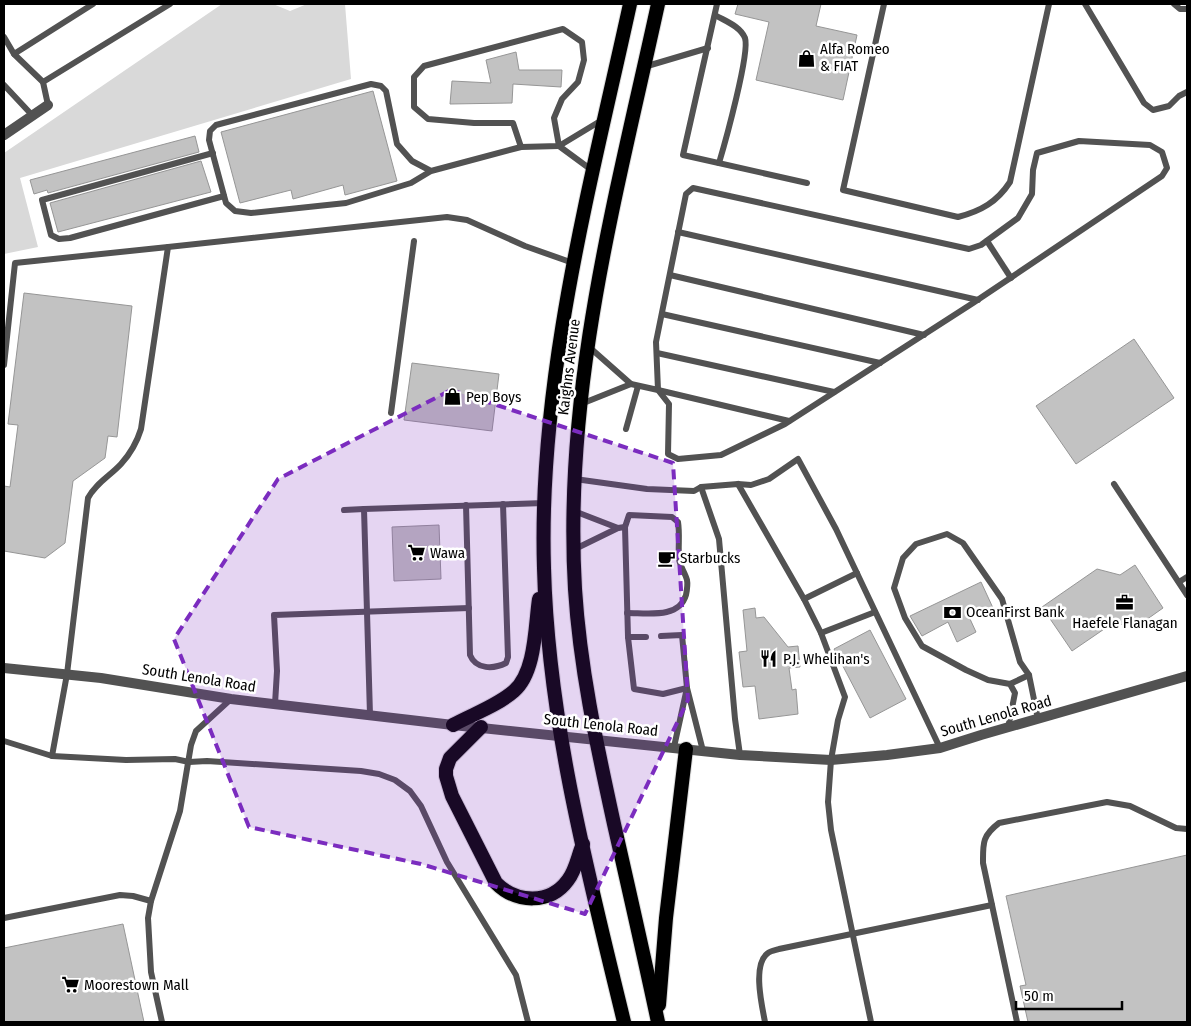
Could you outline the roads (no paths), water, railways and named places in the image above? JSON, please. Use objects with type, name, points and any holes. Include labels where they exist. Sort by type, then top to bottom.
[{"type":"highway","name":"Kaighns Avenue","points":[[561,736],[550,663],[544,566],[544,503],[556,373],[573,263],[630,4]]},
{"type":"highway","name":"Kaighns Avenue","points":[[658,4],[603,255],[587,345],[580,404],[574,511],[575,588],[582,660],[595,739],[658,1020]]},
{"type":"highway","points":[[453,725],[508,696],[523,679],[531,658],[544,566]]},
{"type":"highway","points":[[482,727],[450,758],[446,769],[446,776],[452,796],[496,883],[506,892],[524,898],[538,899],[551,895],[558,891],[569,879],[583,843]]},
{"type":"highway","points":[[561,736],[595,905],[624,1022]]},
{"type":"highway","points":[[658,1020],[680,748]]},
{"type":"street","points":[[4,134],[48,105]]},
{"type":"street","name":"South Lenola Road","points":[[4,668],[67,674],[231,699],[453,725],[740,755],[831,760],[940,748],[1187,676]]},
{"type":"lane","points":[[14,54],[93,4]]},
{"type":"lane","points":[[43,82],[170,4]]},
{"type":"lane","points":[[717,4],[683,156],[807,183]]},
{"type":"lane","points":[[884,4],[843,190],[958,216],[971,214],[990,204],[1010,182],[1048,4]]},
{"type":"lane","points":[[1085,4],[1144,103],[1153,110],[1168,106],[1179,96],[1187,92]]},
{"type":"lane","points":[[1174,4],[1180,8],[1187,8]]},
{"type":"lane","points":[[715,15],[740,30],[745,39],[745,52],[720,164]]},
{"type":"lane","points":[[521,147],[513,123],[428,119],[414,107],[414,77],[424,66],[564,29],[582,42],[584,60],[578,82],[562,99],[554,118],[559,146],[593,171]]},
{"type":"lane","points":[[4,37],[14,54],[43,82],[48,105]]},
{"type":"lane","points":[[644,67],[708,48]]},
{"type":"lane","points":[[431,171],[412,161],[397,144],[386,91],[380,86],[371,84],[279,107],[216,126],[210,130],[209,140],[226,203],[235,211],[251,213],[346,203],[411,183],[431,171],[521,147],[559,146],[605,118]]},
{"type":"lane","points":[[4,85],[32,115]]},
{"type":"lane","points":[[1079,141],[1150,144],[1162,152],[1167,168],[1162,176],[1011,278],[789,421],[721,455],[678,459],[668,454],[668,404],[658,390],[656,342],[678,232],[686,194],[693,188],[969,249],[987,241],[1018,218],[1032,194],[1033,170],[1037,153],[1079,141]]},
{"type":"lane","points":[[213,153],[42,200],[51,235],[59,239],[70,238],[224,196]]},
{"type":"lane","points":[[4,365],[15,263],[447,217],[467,220],[525,246],[573,263]]},
{"type":"lane","points":[[678,232],[978,300]]},
{"type":"lane","points":[[390,413],[414,241]]},
{"type":"lane","points":[[987,241],[1011,278]]},
{"type":"lane","points":[[52,756],[67,674],[88,498],[94,487],[121,464],[138,440],[168,247]]},
{"type":"lane","points":[[670,275],[924,335]]},
{"type":"lane","points":[[662,314],[880,363]]},
{"type":"lane","points":[[587,345],[635,385],[789,421]]},
{"type":"lane","points":[[657,353],[834,392]]},
{"type":"lane","points":[[580,404],[635,385]]},
{"type":"lane","points":[[626,429],[635,385]]},
{"type":"lane","points":[[575,479],[647,490],[694,491],[701,487],[738,484],[751,485],[769,479],[798,459],[836,529],[940,748]]},
{"type":"lane","points":[[738,484],[804,599],[821,633],[845,697],[838,720],[831,760],[828,802],[831,830],[871,1022]]},
{"type":"lane","points":[[1114,484],[1187,595]]},
{"type":"lane","points":[[701,487],[719,539],[740,755]]},
{"type":"lane","points":[[344,510],[544,503]]},
{"type":"lane","points":[[466,505],[470,655],[472,660],[480,666],[500,666],[506,662],[508,657],[503,504]]},
{"type":"lane","points":[[364,509],[370,715]]},
{"type":"lane","points":[[574,511],[621,527]]},
{"type":"lane","points":[[574,550],[621,527],[629,515],[672,518],[678,522],[680,531],[679,560],[687,580],[688,590],[684,600],[678,608],[667,612],[627,614]]},
{"type":"lane","points":[[621,527],[628,638],[634,689],[662,694],[687,688]]},
{"type":"lane","points":[[1029,675],[1010,684],[988,680],[922,646],[905,618],[894,588],[903,558],[916,544],[948,534],[963,543],[1002,599],[1020,662],[1029,675],[1038,719]]},
{"type":"lane","points":[[804,599],[857,573]]},
{"type":"lane","points":[[1179,582],[1187,576]]},
{"type":"lane","points":[[275,704],[277,671],[274,615],[468,608]]},
{"type":"lane","points":[[821,633],[875,612]]},
{"type":"lane","points":[[661,636],[682,635],[687,688],[703,751]]},
{"type":"lane","points":[[628,638],[646,637]]},
{"type":"lane","points":[[1008,728],[1015,694],[1010,684]]},
{"type":"lane","points":[[680,748],[687,688]]},
{"type":"lane","points":[[162,1022],[151,972],[148,918],[151,901],[180,811],[191,745],[196,731],[231,699]]},
{"type":"lane","points":[[4,741],[52,756],[126,760],[175,759],[189,762],[207,761],[361,771],[379,774],[395,780],[410,791],[421,806],[447,862],[516,975],[528,1022]]},
{"type":"lane","points":[[1017,1022],[983,863],[984,841],[989,831],[999,823],[1107,802],[1130,806],[1176,828],[1187,829]]},
{"type":"lane","points":[[4,918],[120,895],[151,901]]},
{"type":"lane","points":[[765,1022],[760,990],[760,972],[762,960],[767,953],[992,905]]},
{"type":"place","name":"Alfa Romeo & FIAT","points":[[806,58]]},
{"type":"place","name":"Pep Boys","points":[[452,397]]},
{"type":"place","name":"Wawa","points":[[416,553]]},
{"type":"place","name":"Starbucks","points":[[666,558]]},
{"type":"place","name":"Haefele Flanagan","points":[[1125,602]]},
{"type":"place","name":"OceanFirst Bank","points":[[952,612]]},
{"type":"place","name":"P.J. Whelihan's","points":[[769,659]]},
{"type":"place","name":"Moorestown Mall","points":[[70,985]]}]
